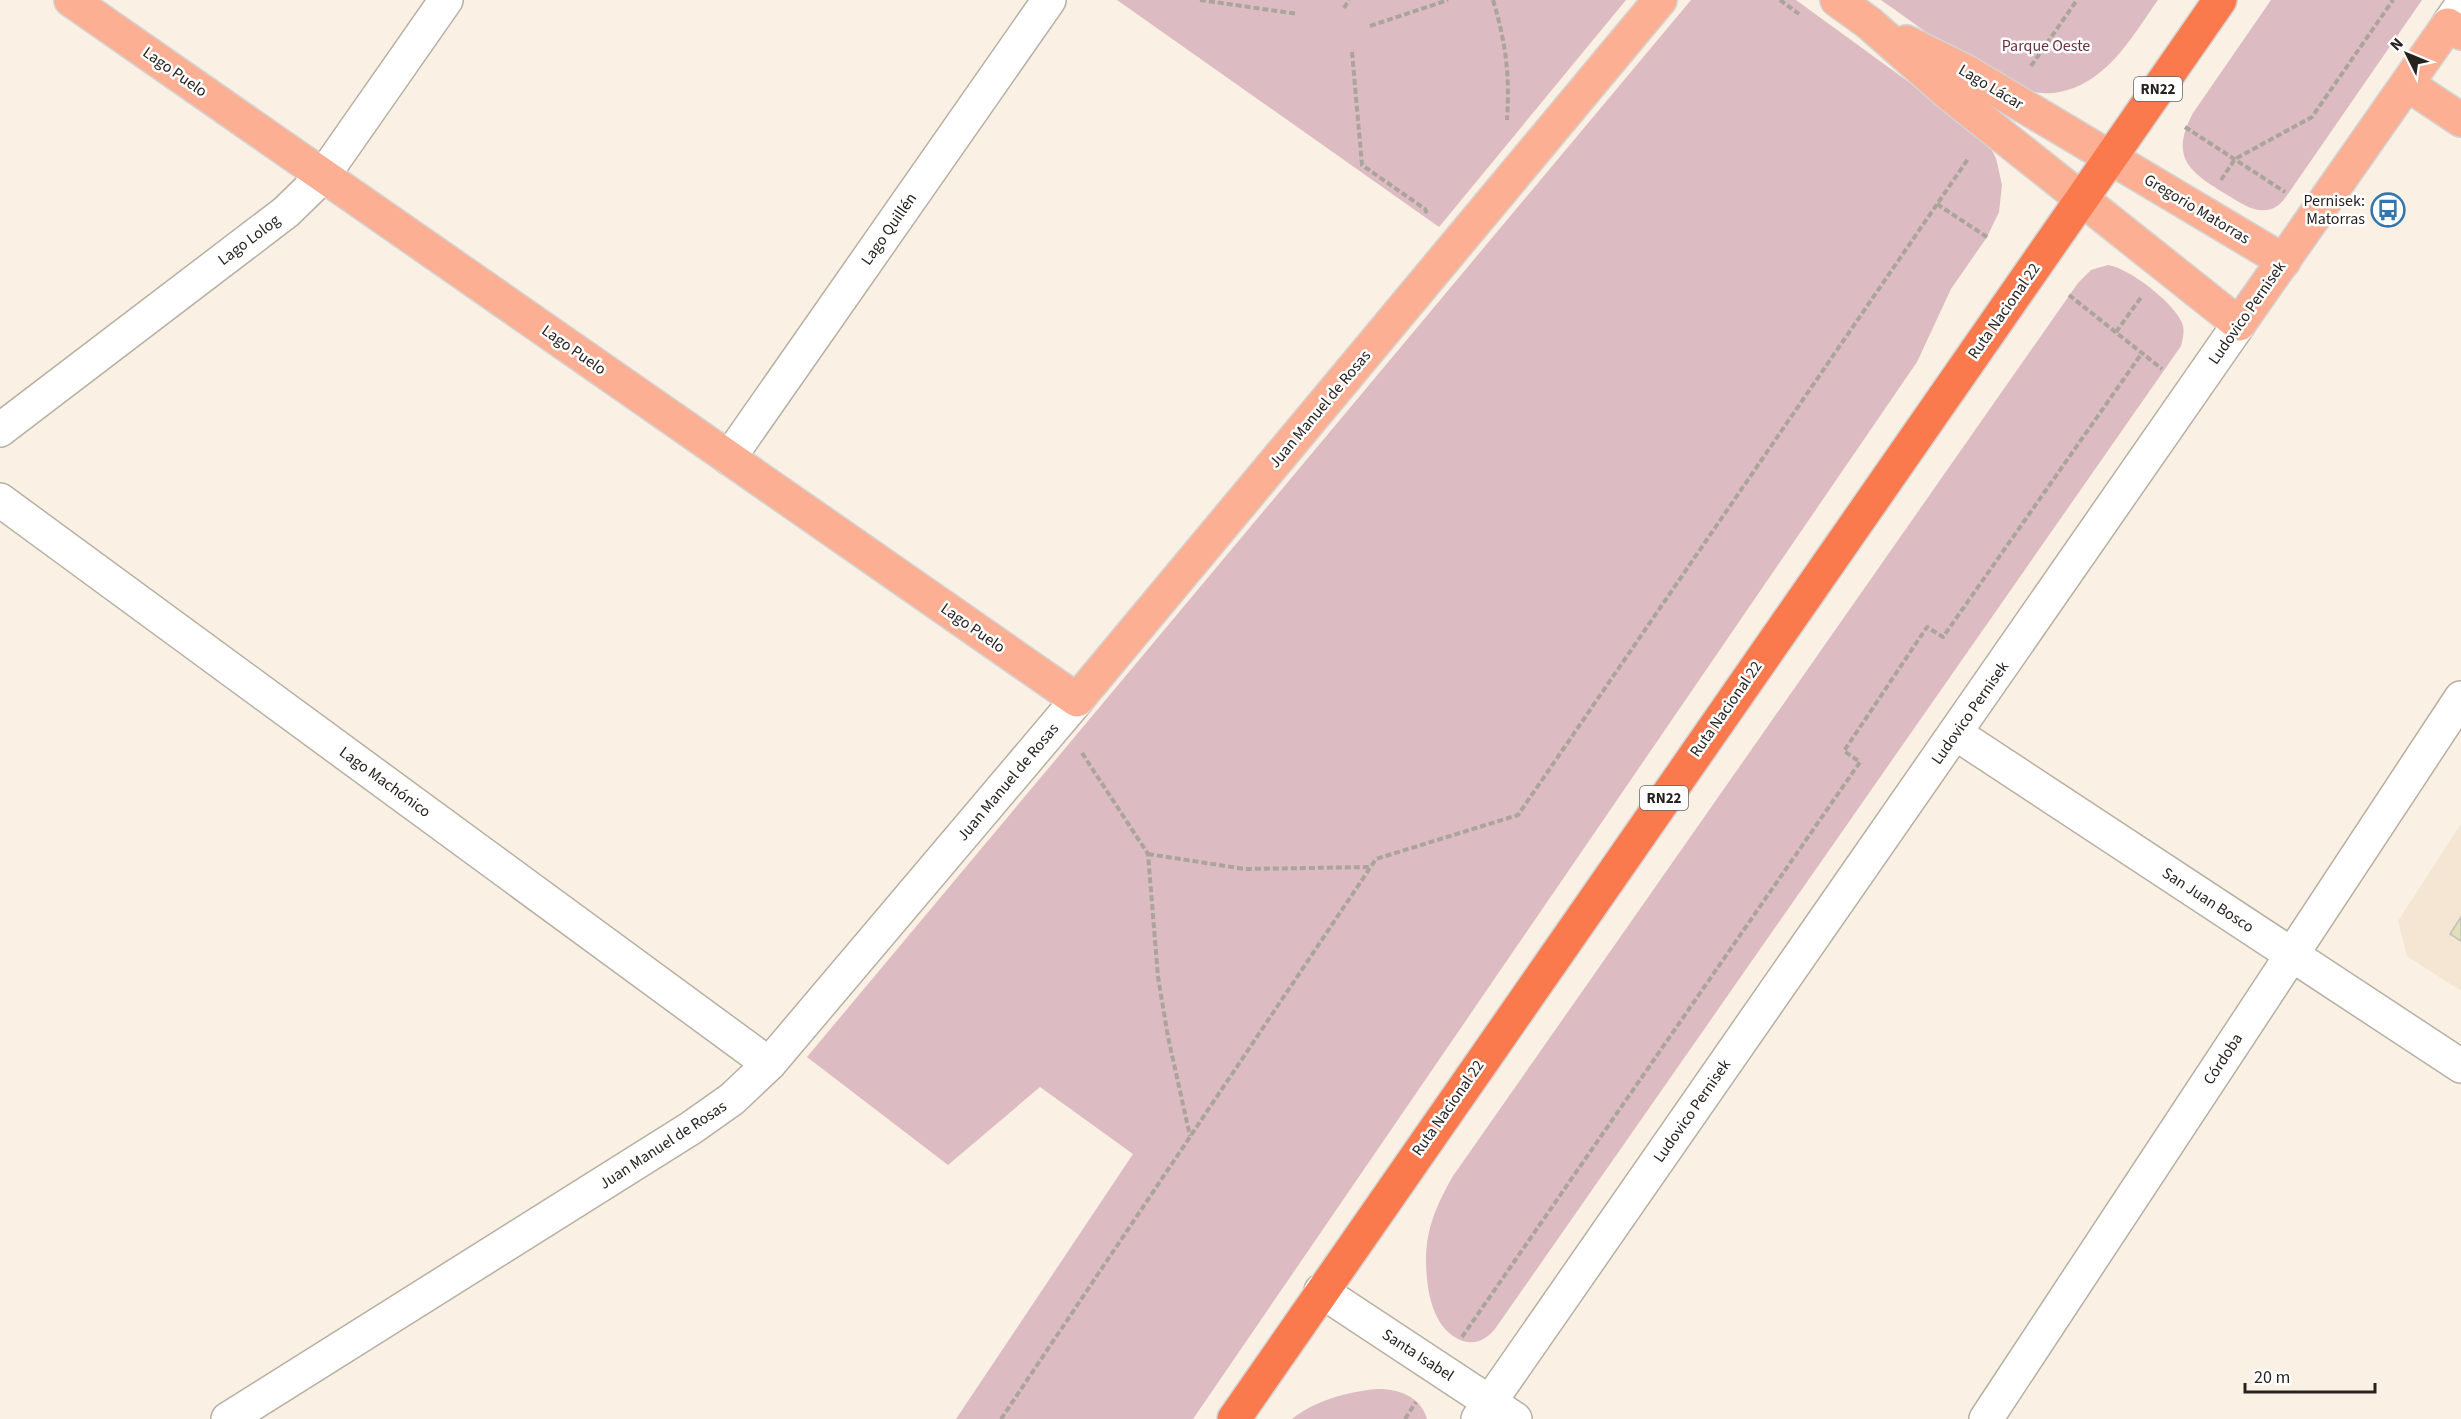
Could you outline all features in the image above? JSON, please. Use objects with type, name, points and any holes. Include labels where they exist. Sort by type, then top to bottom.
[{"type":"highway","name":"Ruta Nacional 22","points":[[1234,1419],[2220,0]]},
{"type":"main road","name":"Lago Puelo","points":[[71,0],[1077,700]]},
{"type":"main road","name":"Juan Manuel de Rosas","points":[[1077,700],[1660,0]]},
{"type":"main road","name":"Lago Lácar","points":[[1837,0],[1869,23],[1933,81],[2082,199]]},
{"type":"main road","name":"Ludovico Pernisek","points":[[2239,324],[2407,84],[2457,21]]},
{"type":"main road","name":"Lago Lácar","points":[[1869,23],[1951,63],[2110,158]]},
{"type":"main road","points":[[2407,84],[2461,120]]},
{"type":"main road","name":"Gregorio Matorras","points":[[2110,158],[2284,261]]},
{"type":"main road","points":[[2082,199],[2239,324]]},
{"type":"street","name":"Lago Lolog","points":[[0,430],[297,203],[323,176],[446,0]]},
{"type":"street","name":"Lago Quillén","points":[[729,458],[1049,0]]},
{"type":"street","name":"Ludovico Pernisek","points":[[1494,1413],[1955,733],[2239,324]]},
{"type":"street","name":"Lago Machónico","points":[[0,500],[769,1064]]},
{"type":"street","name":"Córdoba","points":[[1986,1419],[2461,699]]},
{"type":"street","name":"Juan Manuel de Rosas","points":[[228,1419],[711,1116],[752,1082],[1077,700]]},
{"type":"street","name":"San Juan Bosco","points":[[1955,733],[2461,1066]]},
{"type":"street","name":"Santa Isabel","points":[[1321,1291],[1494,1413]]},
{"type":"path","points":[[1200,0],[1298,14]]},
{"type":"path","points":[[1344,8],[1350,0]]},
{"type":"path","points":[[1370,26],[1448,0]]},
{"type":"path","points":[[1493,0],[1506,45],[1509,68],[1507,130]]},
{"type":"path","points":[[2027,71],[2077,0]]},
{"type":"path","points":[[2216,188],[2235,159],[2312,117],[2393,0]]},
{"type":"path","points":[[1352,52],[1362,165],[1425,209],[1431,222]]},
{"type":"path","points":[[2186,127],[2289,194]]},
{"type":"path","points":[[1001,1419],[1376,859],[1518,814],[1973,152]]},
{"type":"path","points":[[1937,204],[1987,237]]},
{"type":"path","points":[[2116,332],[2148,286]]},
{"type":"path","points":[[2069,295],[2165,371]]},
{"type":"path","points":[[1459,1340],[1860,762],[1844,752],[1928,627],[1943,638],[2142,353]]},
{"type":"path","points":[[1078,747],[1148,854],[1158,977],[1168,1037],[1191,1136]]},
{"type":"path","points":[[1148,854],[1245,869],[1371,867]]},
{"type":"path","points":[[1405,1419],[1417,1401]]},
{"type":"shaded area","points":[[2461,824],[2461,991],[2407,956],[2398,921]]},
{"type":"green space","points":[[1117,0],[1626,0],[1439,227]]},
{"type":"green space","points":[[1691,0],[1796,0],[1972,128],[1990,147],[1996,158],[2002,185],[1999,212],[1987,237],[1951,289],[1917,362],[1193,1419],[956,1419],[1133,1154],[1040,1087],[948,1165],[807,1057]]},
{"type":"green space","name":"Parque Oeste","points":[[1881,0],[2158,0],[2131,39],[2107,66],[2079,86],[2064,91],[2042,93],[2004,81],[1982,69]]},
{"type":"green space","points":[[2271,0],[2422,0],[2286,197],[2274,208],[2262,210],[2243,204],[2204,180],[2188,164],[2183,143],[2193,113]]},
{"type":"green space","points":[[2108,265],[2117,267],[2138,279],[2170,306],[2183,326],[2181,346],[1495,1329],[1477,1342],[1463,1341],[1452,1335],[1437,1318],[1429,1294],[1426,1258],[1428,1236],[1434,1216],[1453,1176],[2078,283],[2091,270]]},
{"type":"green space","points":[[1377,1389],[1393,1390],[1408,1395],[1424,1411],[1427,1419],[1292,1419],[1301,1412],[1332,1398]]},
{"type":"building","points":[[2461,917],[2461,941],[2450,934]]},
{"type":"place","name":"Pernisek: Matorras","points":[[2388,210]]}]
